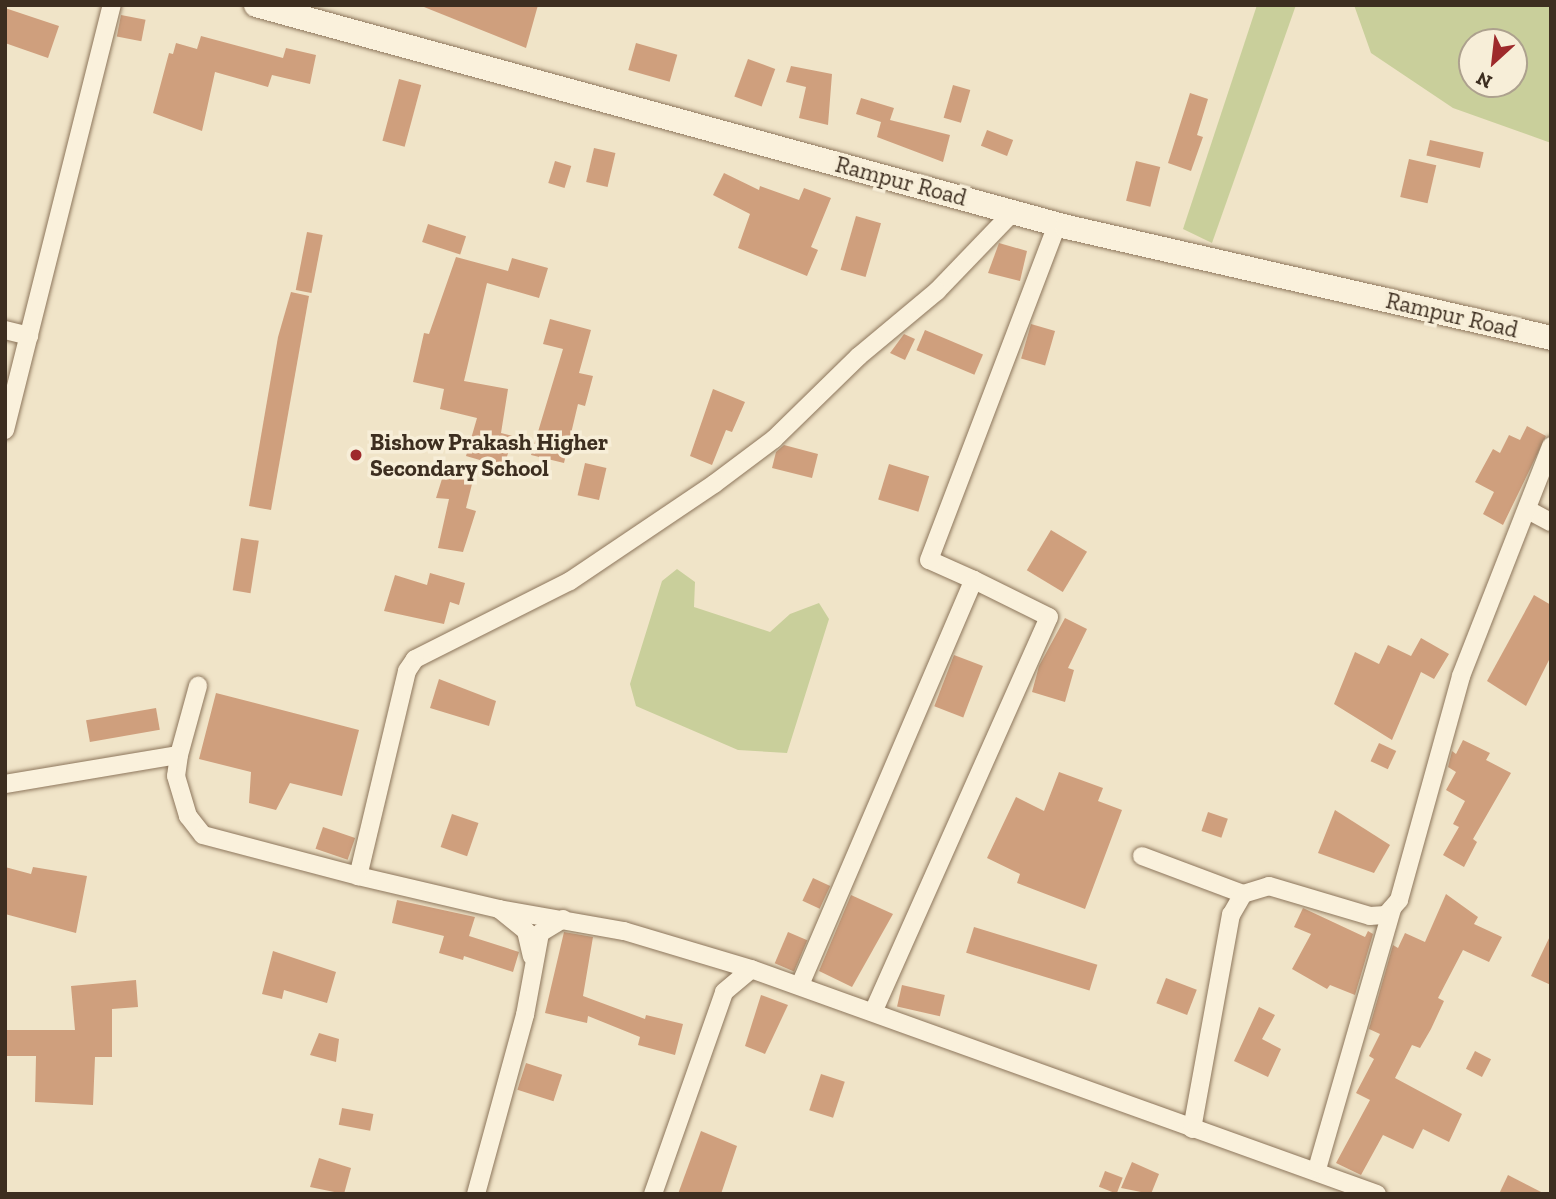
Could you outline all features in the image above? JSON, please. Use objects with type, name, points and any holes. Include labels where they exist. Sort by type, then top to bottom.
[{"type":"main road","name":"Rampur Road","points":[[268,7],[1057,224],[1551,338]]},
{"type":"street","points":[[5,430],[112,5]]},
{"type":"street","points":[[358,876],[407,671],[415,659],[570,581],[714,484],[774,439],[851,363],[937,291],[1013,212]]},
{"type":"street","points":[[874,1010],[1049,617],[929,560],[1057,224]]},
{"type":"street","points":[[5,330],[29,336]]},
{"type":"street","points":[[1142,856],[1243,894],[1269,886],[1370,916],[1386,915],[1392,909],[1399,900],[1461,676],[1551,446]]},
{"type":"street","points":[[1528,510],[1551,522]]},
{"type":"street","points":[[800,985],[974,580]]},
{"type":"street","points":[[198,686],[176,776],[188,816],[203,835],[358,876],[499,909],[624,931],[751,969],[874,1010],[1192,1129],[1317,1169],[1377,1194]]},
{"type":"street","points":[[5,784],[179,755]]},
{"type":"street","points":[[1192,1129],[1231,915],[1243,894]]},
{"type":"street","points":[[499,909],[526,932],[533,959]]},
{"type":"street","points":[[1317,1169],[1392,909]]},
{"type":"street","points":[[476,1194],[525,1015],[533,959],[540,933],[563,919]]},
{"type":"street","points":[[653,1194],[723,992],[751,969]]},
{"type":"green space","points":[[1257,5],[1296,5],[1212,243],[1183,229]]},
{"type":"green space","points":[[1354,5],[1551,5],[1551,143],[1453,108],[1371,53]]},
{"type":"green space","points":[[677,569],[695,582],[694,607],[770,632],[790,614],[819,603],[829,619],[787,753],[738,750],[636,706],[630,684],[662,581]]},
{"type":"building","points":[[419,5],[538,5],[526,48]]},
{"type":"building","points":[[5,8],[59,26],[48,58],[5,43]]},
{"type":"building","points":[[121,15],[146,20],[141,41],[117,37]]},
{"type":"building","points":[[201,36],[283,58],[286,48],[316,55],[310,84],[272,75],[268,87],[215,72],[202,131],[153,113],[169,53],[173,54],[176,43],[197,49]]},
{"type":"building","points":[[636,43],[677,55],[670,82],[628,70]]},
{"type":"building","points":[[748,59],[775,69],[762,107],[734,97]]},
{"type":"building","points":[[791,66],[832,74],[828,125],[799,118],[806,87],[786,82]]},
{"type":"building","points":[[399,79],[421,85],[405,147],[382,141]]},
{"type":"building","points":[[953,85],[970,90],[961,123],[944,118]]},
{"type":"building","points":[[1190,93],[1208,99],[1197,135],[1203,137],[1191,171],[1168,163]]},
{"type":"building","points":[[861,98],[894,108],[890,120],[950,135],[943,162],[877,137],[881,122],[856,114]]},
{"type":"building","points":[[987,130],[1013,140],[1007,156],[981,146]]},
{"type":"building","points":[[1430,140],[1484,152],[1480,168],[1426,156]]},
{"type":"building","points":[[594,148],[615,153],[608,187],[586,182]]},
{"type":"building","points":[[1409,159],[1436,165],[1428,203],[1400,197]]},
{"type":"building","points":[[555,161],[571,166],[565,188],[548,183]]},
{"type":"building","points":[[1136,161],[1160,167],[1150,207],[1126,201]]},
{"type":"building","points":[[724,173],[759,190],[760,186],[799,200],[804,188],[831,198],[811,247],[818,250],[807,276],[738,248],[750,214],[713,195]]},
{"type":"building","points":[[856,216],[881,223],[866,277],[841,270]]},
{"type":"building","points":[[428,224],[466,236],[460,254],[422,242]]},
{"type":"building","points":[[307,232],[323,235],[311,293],[296,290]]},
{"type":"building","points":[[999,243],[1027,251],[1020,281],[988,273]]},
{"type":"building","points":[[456,257],[508,271],[512,258],[548,268],[539,298],[487,283],[464,381],[508,389],[501,433],[513,436],[504,467],[466,456],[477,418],[440,409],[444,389],[413,382],[424,333],[429,334]]},
{"type":"building","points":[[291,292],[309,296],[271,510],[249,506],[278,337]]},
{"type":"building","points":[[550,319],[591,330],[579,373],[593,376],[585,406],[578,404],[564,463],[531,455],[563,349],[543,344]]},
{"type":"building","points":[[1031,324],[1055,331],[1045,365],[1021,359]]},
{"type":"building","points":[[925,330],[983,355],[974,375],[916,350]]},
{"type":"building","points":[[904,334],[915,339],[905,360],[890,353]]},
{"type":"building","points":[[713,389],[745,402],[732,432],[726,430],[712,465],[690,456]]},
{"type":"building","points":[[1527,426],[1546,436],[1503,525],[1483,514],[1494,492],[1475,482],[1493,449],[1500,453],[1509,435],[1520,440]]},
{"type":"building","points":[[784,445],[818,454],[812,478],[772,468],[776,452]]},
{"type":"building","points":[[585,463],[606,468],[599,500],[578,495]]},
{"type":"building","points":[[889,464],[929,476],[918,512],[878,499]]},
{"type":"building","points":[[446,466],[475,472],[466,508],[476,511],[463,552],[438,548],[449,499],[436,498]]},
{"type":"building","points":[[1051,530],[1087,552],[1063,592],[1027,570]]},
{"type":"building","points":[[241,538],[259,541],[250,593],[233,590]]},
{"type":"building","points":[[430,573],[465,583],[459,605],[450,602],[444,624],[384,611],[395,575],[427,585]]},
{"type":"building","points":[[1534,595],[1551,605],[1551,656],[1526,706],[1487,681]]},
{"type":"building","points":[[1065,618],[1087,629],[1068,668],[1074,670],[1065,702],[1032,692],[1039,666]]},
{"type":"building","points":[[1421,638],[1449,654],[1434,679],[1421,672],[1392,740],[1334,704],[1355,652],[1379,664],[1388,645],[1411,656]]},
{"type":"building","points":[[954,655],[983,666],[963,717],[934,706]]},
{"type":"building","points":[[439,679],[496,701],[489,726],[430,708]]},
{"type":"building","points":[[216,693],[359,730],[342,796],[290,783],[276,810],[249,803],[251,772],[199,759]]},
{"type":"building","points":[[156,708],[160,730],[90,742],[86,720]]},
{"type":"building","points":[[1463,740],[1490,753],[1486,760],[1511,773],[1473,839],[1477,842],[1464,867],[1443,855],[1459,827],[1453,824],[1465,801],[1446,790],[1456,772],[1448,767],[1452,751],[1456,754]]},
{"type":"building","points":[[1379,743],[1396,751],[1388,769],[1371,761]]},
{"type":"building","points":[[1059,772],[1103,788],[1098,801],[1122,810],[1085,909],[1017,883],[1020,874],[987,858],[1016,797],[1044,811]]},
{"type":"building","points":[[1335,810],[1390,845],[1374,873],[1318,853]]},
{"type":"building","points":[[1208,812],[1228,819],[1221,838],[1201,831]]},
{"type":"building","points":[[452,814],[478,823],[467,856],[441,847]]},
{"type":"building","points":[[323,827],[355,838],[348,860],[316,849]]},
{"type":"building","points":[[5,867],[31,874],[33,867],[87,876],[76,933],[5,914]]},
{"type":"building","points":[[813,878],[830,886],[820,909],[802,901]]},
{"type":"building","points":[[1446,894],[1478,917],[1474,924],[1502,937],[1489,962],[1463,950],[1438,998],[1444,1001],[1431,1029],[1420,1048],[1412,1045],[1395,1078],[1462,1114],[1449,1142],[1423,1129],[1413,1149],[1383,1135],[1361,1175],[1336,1163],[1370,1100],[1356,1093],[1374,1059],[1369,1056],[1380,1034],[1369,1029],[1393,945],[1398,948],[1405,933],[1425,942]]},
{"type":"building","points":[[851,895],[893,914],[852,987],[819,971]]},
{"type":"building","points":[[397,900],[475,917],[469,936],[519,952],[513,972],[464,956],[463,960],[439,953],[444,936],[392,923]]},
{"type":"building","points":[[1303,908],[1365,937],[1368,931],[1373,934],[1355,995],[1330,985],[1327,989],[1292,969],[1311,934],[1294,927]]},
{"type":"building","points":[[974,927],[1097,965],[1089,991],[966,953]]},
{"type":"building","points":[[564,932],[593,937],[583,996],[645,1019],[646,1015],[683,1024],[675,1055],[638,1045],[640,1037],[588,1016],[587,1023],[545,1013]]},
{"type":"building","points":[[788,932],[807,940],[794,972],[775,963]]},
{"type":"building","points":[[1551,934],[1551,985],[1531,976]]},
{"type":"building","points":[[273,951],[336,972],[327,1003],[284,990],[282,999],[262,994]]},
{"type":"building","points":[[1166,978],[1197,990],[1187,1015],[1156,1003]]},
{"type":"building","points":[[136,980],[138,1007],[112,1009],[112,1057],[95,1057],[93,1105],[35,1102],[36,1056],[5,1056],[5,1030],[75,1030],[71,986]]},
{"type":"building","points":[[902,985],[945,995],[940,1016],[897,1006]]},
{"type":"building","points":[[761,995],[788,1005],[765,1054],[745,1046]]},
{"type":"building","points":[[1259,1007],[1275,1015],[1262,1039],[1281,1049],[1268,1077],[1234,1061]]},
{"type":"building","points":[[319,1033],[339,1039],[336,1062],[310,1055]]},
{"type":"building","points":[[1475,1051],[1491,1059],[1482,1077],[1466,1069]]},
{"type":"building","points":[[526,1063],[562,1075],[553,1101],[517,1090]]},
{"type":"building","points":[[821,1074],[845,1082],[833,1118],[809,1110]]},
{"type":"building","points":[[342,1108],[373,1114],[370,1131],[339,1125]]},
{"type":"building","points":[[701,1131],[737,1146],[721,1194],[678,1194]]},
{"type":"building","points":[[319,1158],[351,1168],[344,1194],[310,1187]]},
{"type":"building","points":[[1132,1162],[1159,1174],[1151,1194],[1121,1188]]},
{"type":"building","points":[[1105,1171],[1123,1178],[1117,1194],[1099,1187]]},
{"type":"building","points":[[1508,1175],[1545,1194],[1499,1194]]},
{"type":"place","name":"Bishow Prakash Higher Secondary School","points":[[356,455]]}]
